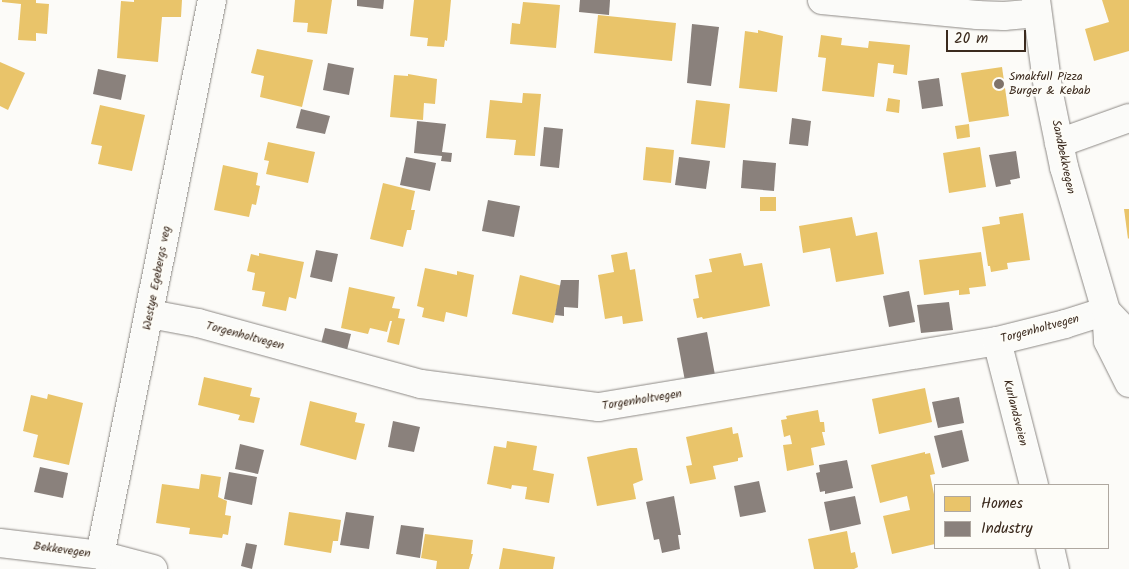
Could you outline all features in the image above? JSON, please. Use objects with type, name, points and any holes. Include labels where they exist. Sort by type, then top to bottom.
[{"type":"street","name":"Westye Egebergs veg","points":[[100,555],[212,0]]},
{"type":"street","points":[[822,0],[1004,16],[1036,6]]},
{"type":"street","name":"Sandbekkvegen","points":[[1036,6],[1059,143],[1073,204],[1106,310],[1108,340],[1129,383]]},
{"type":"street","points":[[1059,143],[1129,118]]},
{"type":"street","name":"Torgenholtvegen","points":[[150,314],[198,323],[421,384],[599,407],[997,341],[1065,324],[1106,310]]},
{"type":"street","name":"Sandbekkvegen","points":[[1106,310],[1126,332],[1129,339]]},
{"type":"street","name":"Kurlandsveien","points":[[997,341],[1034,484]]},
{"type":"street","name":"Bekkevegen","points":[[0,542],[100,555],[153,569]]},
{"type":"street","points":[[1050,549],[1056,569]]},
{"type":"building: Homes","points":[[2,0],[36,0],[36,3],[49,4],[47,34],[36,33],[36,41],[18,40],[21,4],[2,2]]},
{"type":"building: Homes","points":[[134,0],[182,0],[181,17],[162,17],[158,62],[117,58],[121,1],[134,2]]},
{"type":"building: Homes","points":[[295,0],[332,0],[327,34],[307,32],[308,23],[293,22]]},
{"type":"building: Homes","points":[[414,0],[451,0],[447,41],[445,40],[444,47],[427,46],[428,38],[410,36]]},
{"type":"building: Homes","points":[[1102,0],[1129,0],[1129,51],[1094,61],[1085,29],[1109,22]]},
{"type":"building: Homes","points":[[523,2],[560,5],[556,48],[510,44],[512,23],[520,24]]},
{"type":"building: Homes","points":[[598,15],[676,23],[672,61],[594,53]]},
{"type":"building: Homes","points":[[758,30],[783,36],[777,92],[739,88],[745,31],[758,33]]},
{"type":"building: Homes","points":[[821,35],[842,38],[841,45],[868,48],[869,41],[910,45],[907,75],[893,73],[894,65],[878,63],[874,97],[822,91],[826,58],[818,57]]},
{"type":"building: Homes","points":[[257,49],[313,60],[302,107],[260,97],[264,76],[251,73]]},
{"type":"building: Homes","points":[[0,62],[25,73],[8,110],[0,106]]},
{"type":"building: Homes","points":[[1002,67],[1009,116],[969,122],[961,73]]},
{"type":"building: Homes","points":[[408,74],[437,79],[435,104],[424,103],[423,120],[390,117],[394,75],[408,76]]},
{"type":"building: Homes","points":[[523,93],[541,94],[535,156],[514,155],[516,140],[486,138],[490,100],[522,103]]},
{"type":"building: Homes","points":[[888,98],[900,100],[899,113],[886,111]]},
{"type":"building: Homes","points":[[696,100],[730,104],[725,148],[691,144]]},
{"type":"building: Homes","points":[[100,105],[145,115],[132,171],[98,164],[102,146],[91,144]]},
{"type":"building: Homes","points":[[969,124],[970,137],[957,139],[955,126]]},
{"type":"building: Homes","points":[[268,142],[315,152],[308,183],[266,174],[269,161],[264,160]]},
{"type":"building: Homes","points":[[646,147],[674,150],[671,183],[643,180]]},
{"type":"building: Homes","points":[[980,147],[986,187],[949,193],[943,153]]},
{"type":"building: Homes","points":[[223,165],[258,173],[256,185],[260,186],[256,205],[252,204],[249,217],[214,210]]},
{"type":"building: Homes","points":[[383,183],[415,191],[411,210],[415,210],[411,230],[407,230],[403,247],[370,239]]},
{"type":"building: Homes","points":[[760,197],[776,197],[776,211],[760,211]]},
{"type":"building: Homes","points":[[1124,209],[1129,209],[1128,239]]},
{"type":"building: Homes","points":[[1023,213],[1030,260],[1007,263],[1008,269],[991,272],[990,266],[988,266],[982,227],[1000,224],[999,217]]},
{"type":"building: Homes","points":[[852,217],[856,236],[877,232],[884,274],[836,282],[830,248],[803,253],[799,226]]},
{"type":"building: Homes","points":[[627,252],[630,270],[635,269],[643,321],[623,324],[622,316],[605,319],[598,275],[614,272],[611,255]]},
{"type":"building: Homes","points":[[981,252],[986,286],[969,288],[970,294],[959,295],[959,290],[924,295],[919,260]]},
{"type":"building: Homes","points":[[259,253],[304,262],[296,299],[289,297],[286,311],[262,306],[265,292],[252,290],[255,273],[247,271],[251,254],[259,256]]},
{"type":"building: Homes","points":[[741,253],[744,266],[762,263],[770,306],[703,319],[702,317],[697,318],[693,299],[699,298],[695,275],[712,272],[709,259]]},
{"type":"building: Homes","points":[[425,268],[457,275],[457,271],[474,275],[467,317],[446,312],[444,322],[422,317],[424,308],[417,306]]},
{"type":"building: Homes","points":[[520,275],[562,286],[553,323],[512,314]]},
{"type":"building: Homes","points":[[349,287],[395,297],[392,308],[400,309],[398,318],[405,319],[399,345],[387,342],[392,321],[390,321],[387,332],[370,328],[368,334],[341,328]]},
{"type":"building: Homes","points":[[204,377],[252,388],[250,396],[260,398],[254,423],[238,420],[240,415],[198,405]]},
{"type":"building: Homes","points":[[925,388],[932,422],[879,434],[872,399]]},
{"type":"building: Homes","points":[[48,394],[83,403],[69,465],[33,457],[38,435],[23,431],[31,395],[47,399]]},
{"type":"building: Homes","points":[[310,401],[357,413],[355,422],[365,424],[356,460],[300,445]]},
{"type":"building: Homes","points":[[818,410],[820,422],[824,422],[825,432],[822,432],[825,445],[811,448],[814,465],[787,471],[783,445],[792,444],[790,435],[784,437],[781,420],[787,419],[786,416]]},
{"type":"building: Homes","points":[[732,427],[733,434],[738,433],[743,457],[738,458],[738,461],[713,466],[716,479],[690,484],[686,466],[692,465],[686,437]]},
{"type":"building: Homes","points":[[507,441],[537,446],[533,470],[554,474],[549,503],[525,499],[527,487],[512,485],[511,489],[487,484],[494,446],[506,448]]},
{"type":"building: Homes","points":[[637,448],[643,480],[633,484],[636,499],[597,506],[587,457]]},
{"type":"building: Homes","points":[[925,452],[925,454],[930,453],[935,474],[930,475],[934,494],[934,544],[892,554],[883,516],[910,510],[907,496],[880,503],[871,465]]},
{"type":"building: Homes","points":[[201,474],[221,477],[218,497],[227,501],[225,515],[231,516],[228,535],[223,534],[222,538],[189,534],[190,528],[156,523],[162,484],[199,489]]},
{"type":"building: Homes","points":[[289,512],[341,520],[338,541],[333,541],[331,553],[284,545]]},
{"type":"building: Homes","points":[[847,531],[851,553],[855,552],[858,567],[854,569],[814,569],[808,539]]},
{"type":"building: Homes","points":[[425,534],[473,540],[471,554],[473,554],[469,569],[436,569],[437,561],[421,558]]},
{"type":"building: Homes","points":[[503,548],[555,557],[553,569],[499,569]]},
{"type":"building: Industry","points":[[357,0],[384,0],[383,9],[357,6]]},
{"type":"building: Industry","points":[[580,0],[610,0],[609,15],[579,12]]},
{"type":"building: Industry","points":[[692,24],[719,27],[711,86],[687,83]]},
{"type":"building: Industry","points":[[328,63],[354,68],[349,95],[323,90]]},
{"type":"building: Industry","points":[[98,69],[126,75],[121,100],[93,94]]},
{"type":"building: Industry","points":[[939,78],[943,106],[922,109],[918,81]]},
{"type":"building: Industry","points":[[301,109],[330,116],[325,134],[296,128]]},
{"type":"building: Industry","points":[[792,118],[811,121],[808,146],[789,144]]},
{"type":"building: Industry","points":[[417,121],[446,124],[442,152],[452,153],[451,162],[441,161],[442,156],[414,153]]},
{"type":"building: Industry","points":[[544,127],[563,129],[559,168],[540,166]]},
{"type":"building: Industry","points":[[1016,151],[1020,178],[1010,180],[1011,184],[996,187],[989,155]]},
{"type":"building: Industry","points":[[406,157],[436,163],[430,191],[400,185]]},
{"type":"building: Industry","points":[[679,157],[710,161],[706,189],[675,185]]},
{"type":"building: Industry","points":[[743,160],[776,163],[774,191],[741,188]]},
{"type":"building: Industry","points":[[488,200],[520,206],[514,237],[482,231]]},
{"type":"building: Industry","points":[[316,250],[338,254],[332,282],[310,277]]},
{"type":"building: Industry","points":[[561,280],[579,280],[578,308],[564,307],[564,316],[555,315]]},
{"type":"building: Industry","points":[[909,291],[915,322],[889,327],[883,296]]},
{"type":"building: Industry","points":[[949,302],[953,330],[921,333],[917,305]]},
{"type":"building: Industry","points":[[325,328],[351,334],[346,354],[320,348]]},
{"type":"building: Industry","points":[[707,332],[715,375],[685,381],[677,338]]},
{"type":"building: Industry","points":[[959,397],[964,423],[938,428],[932,402]]},
{"type":"building: Industry","points":[[393,421],[420,427],[414,452],[388,447]]},
{"type":"building: Industry","points":[[962,430],[969,461],[942,468],[934,436]]},
{"type":"building: Industry","points":[[240,444],[264,450],[258,474],[235,469]]},
{"type":"building: Industry","points":[[847,460],[853,488],[825,494],[825,491],[820,492],[816,473],[820,472],[819,465]]},
{"type":"building: Industry","points":[[40,467],[68,473],[63,498],[34,492]]},
{"type":"building: Industry","points":[[229,472],[257,477],[252,505],[224,499]]},
{"type":"building: Industry","points":[[759,481],[766,512],[740,517],[734,486]]},
{"type":"building: Industry","points":[[674,496],[681,535],[678,535],[680,549],[662,553],[659,539],[654,540],[646,502]]},
{"type":"building: Industry","points":[[855,496],[861,524],[830,531],[824,502]]},
{"type":"building: Industry","points":[[346,512],[374,516],[369,549],[340,545]]},
{"type":"building: Industry","points":[[401,525],[424,528],[420,558],[396,554]]},
{"type":"building: Industry","points":[[246,543],[257,545],[252,569],[241,566]]},
{"type":"place","name":"Smakfull Pizza Burger & Kebab","points":[[999,84]]}]
